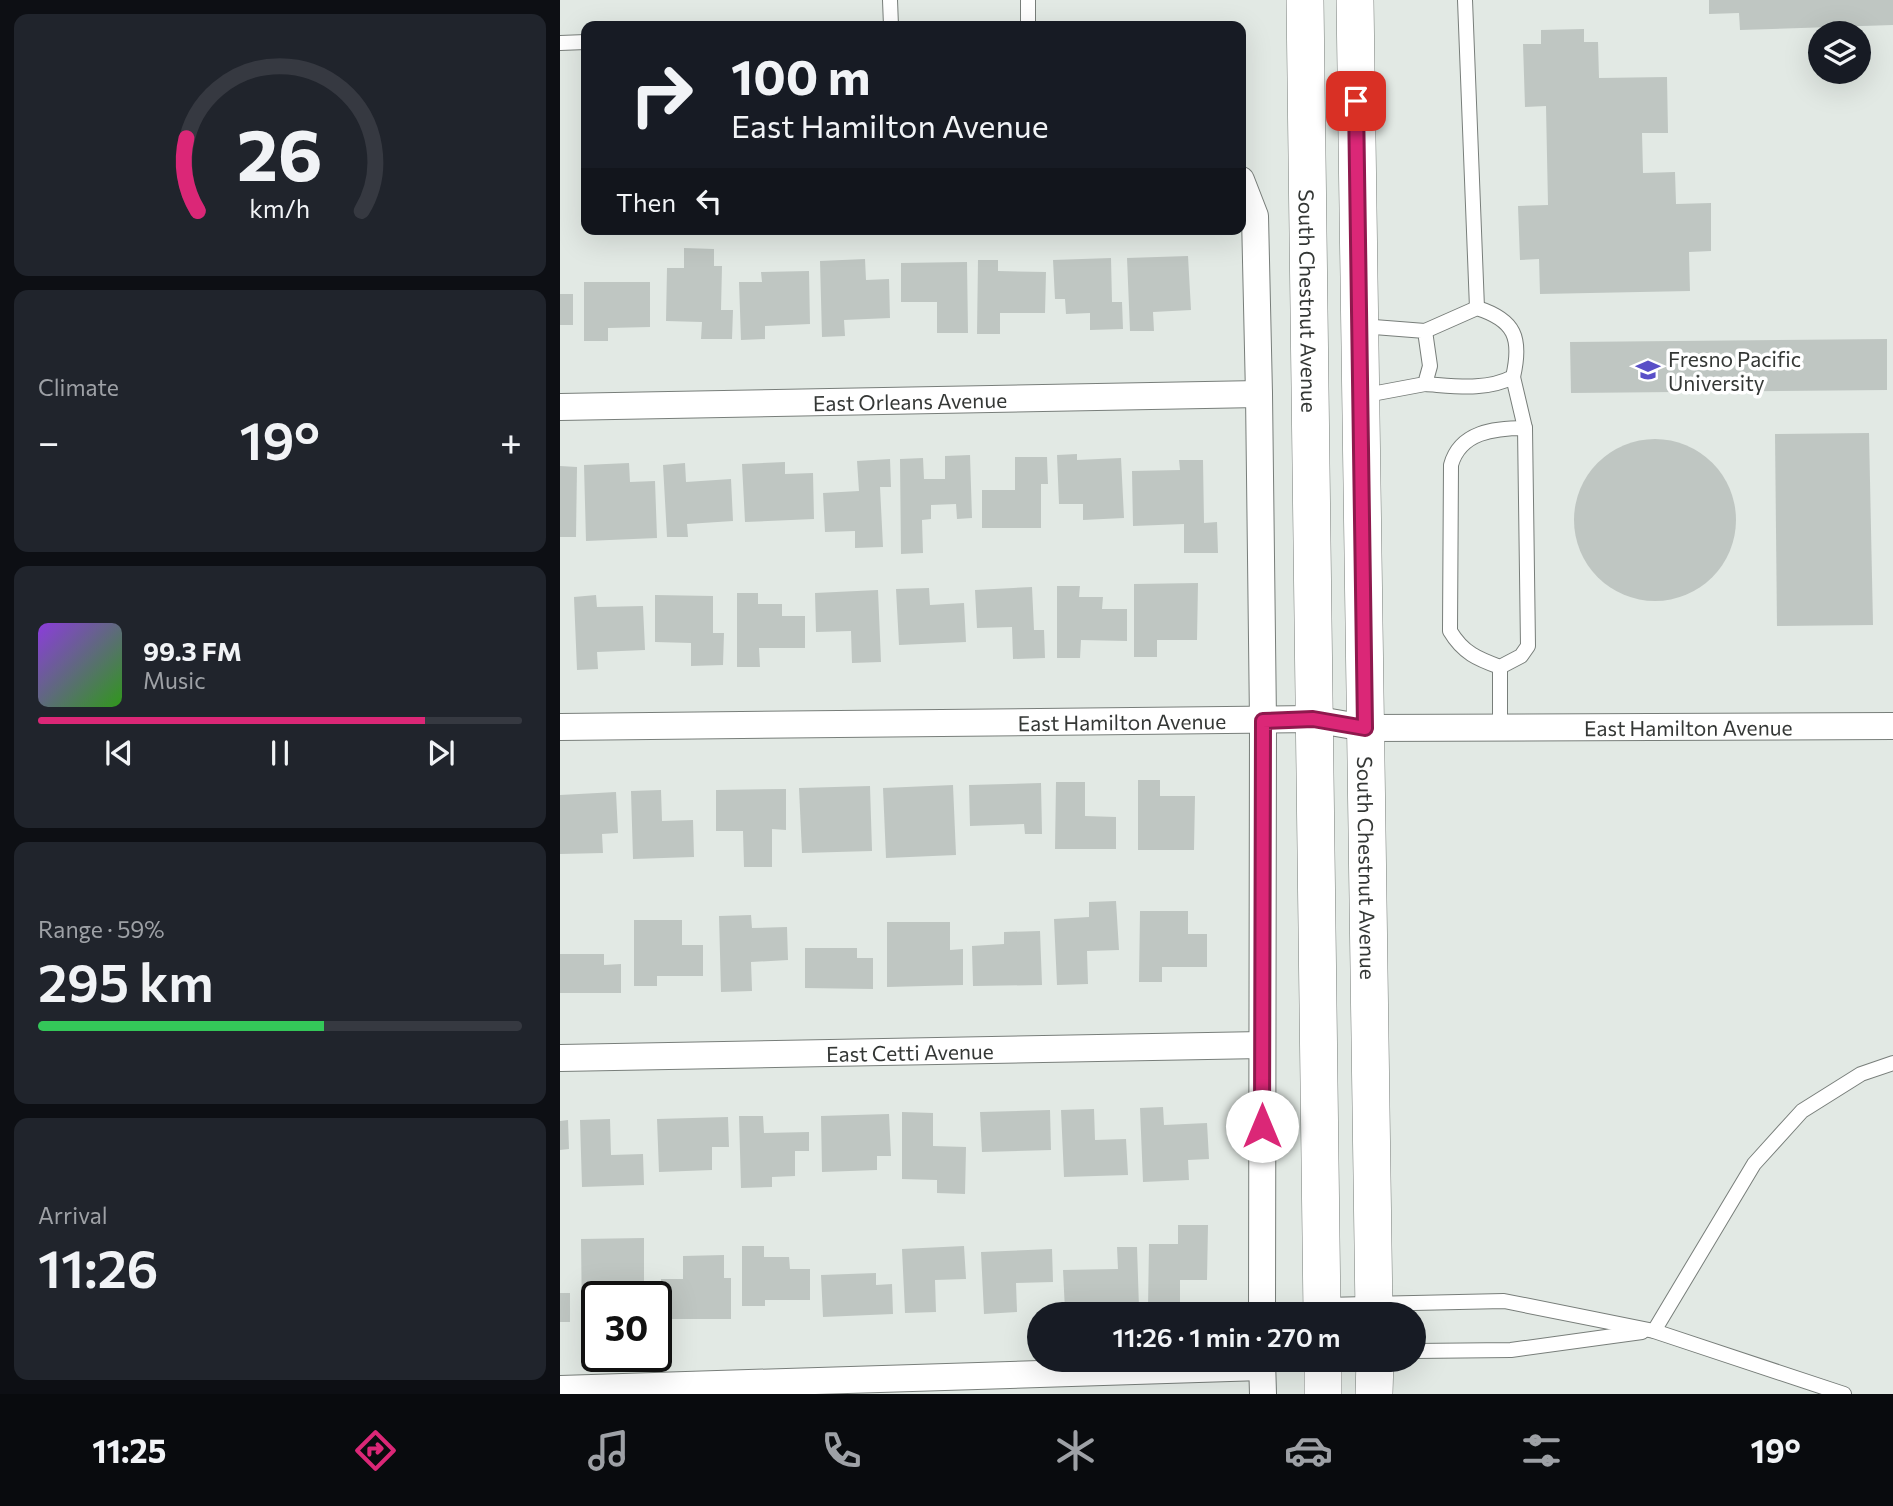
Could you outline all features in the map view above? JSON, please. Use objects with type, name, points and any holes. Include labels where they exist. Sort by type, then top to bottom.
[{"type":"main road","name":"South Chestnut Avenue","points":[[1305,0],[1322,1302]]},
{"type":"main road","name":"South Chestnut Avenue","points":[[1355,0],[1374,1302]]},
{"type":"main road","points":[[1322,1372],[1322,1394]]},
{"type":"main road","points":[[1374,1372],[1374,1394]]},
{"type":"street","points":[[1246,193],[1255,216],[1259,394],[1263,721],[1262,1302]]},
{"type":"street","name":"East Orleans Avenue","points":[[560,407],[1259,394]]},
{"type":"street","name":"East Hamilton Avenue","points":[[560,727],[1313,719],[1365,728],[1893,726]]},
{"type":"street","name":"East Cetti Avenue","points":[[560,1058],[1262,1045]]},
{"type":"street","points":[[560,1389],[1027,1372]]},
{"type":"street","points":[[1262,1372],[1263,1394]]},
{"type":"lane","points":[[890,0],[891,21]]},
{"type":"lane","points":[[1028,0],[1028,21]]},
{"type":"lane","points":[[1465,0],[1477,309]]},
{"type":"lane","points":[[560,43],[581,42]]},
{"type":"lane","points":[[1359,326],[1424,331],[1477,309],[1501,316],[1513,331],[1518,357],[1513,376],[1525,428],[1528,646],[1521,656],[1500,667],[1473,657],[1458,645],[1450,631],[1451,465],[1455,449],[1468,438],[1498,430],[1525,428]]},
{"type":"lane","points":[[1424,331],[1430,366],[1426,384]]},
{"type":"lane","points":[[1360,396],[1426,384],[1463,387],[1499,384],[1513,376]]},
{"type":"lane","points":[[1500,667],[1500,727]]},
{"type":"lane","points":[[1654,1331],[1754,1164],[1802,1111],[1861,1074],[1893,1063]]},
{"type":"lane","points":[[1426,1306],[1504,1301],[1654,1331],[1803,1378],[1844,1394]]},
{"type":"lane","points":[[1426,1351],[1511,1350],[1654,1331]]},
{"type":"lane","points":[[1800,1394],[1803,1378]]},
{"type":"building","points":[[1709,0],[1893,0],[1893,25],[1871,26],[1871,21],[1808,21],[1808,28],[1740,30],[1739,13],[1709,14]]},
{"type":"building","points":[[1584,29],[1584,42],[1598,42],[1599,78],[1667,77],[1668,133],[1642,133],[1643,173],[1675,172],[1676,204],[1711,203],[1711,251],[1689,252],[1690,291],[1540,294],[1539,259],[1520,260],[1518,206],[1548,205],[1546,106],[1525,107],[1523,44],[1541,44],[1541,30]]},
{"type":"building","points":[[684,248],[714,249],[714,266],[722,266],[721,310],[733,310],[732,339],[701,339],[702,322],[666,321],[667,268],[684,268]]},
{"type":"building","points":[[1188,256],[1191,310],[1153,312],[1154,331],[1130,331],[1127,258]]},
{"type":"building","points":[[1111,258],[1112,302],[1122,302],[1123,329],[1090,330],[1090,313],[1066,314],[1065,299],[1055,299],[1053,260]]},
{"type":"building","points":[[865,259],[866,280],[889,279],[890,318],[844,320],[845,336],[822,337],[820,261]]},
{"type":"building","points":[[978,260],[998,260],[998,271],[1046,272],[1045,313],[1000,313],[1000,334],[977,334]]},
{"type":"building","points":[[967,262],[968,333],[937,333],[937,302],[901,302],[901,263]]},
{"type":"building","points":[[809,271],[810,324],[765,326],[765,339],[741,340],[739,282],[762,282],[761,272]]},
{"type":"building","points":[[584,282],[650,282],[650,327],[608,328],[608,341],[584,341]]},
{"type":"building","points":[[560,294],[573,294],[573,325],[560,325]]},
{"type":"building","points":[[1887,339],[1887,390],[1571,393],[1570,342]]},
{"type":"building","points":[[1869,433],[1873,625],[1777,626],[1775,434]]},
{"type":"building","points":[[1655,439],[1686,445],[1700,452],[1712,463],[1723,475],[1730,489],[1736,520],[1730,551],[1723,565],[1712,577],[1700,588],[1686,595],[1655,601],[1624,595],[1610,588],[1598,577],[1587,565],[1580,551],[1574,520],[1580,489],[1587,475],[1598,463],[1610,452],[1624,445]]},
{"type":"building","points":[[1077,454],[1077,460],[1121,458],[1124,518],[1083,520],[1083,504],[1059,504],[1057,455]]},
{"type":"building","points":[[970,455],[972,518],[957,519],[956,504],[931,505],[931,519],[922,520],[923,553],[901,554],[900,459],[923,458],[924,479],[945,479],[945,456]]},
{"type":"building","points":[[1015,457],[1047,457],[1048,484],[1041,484],[1041,528],[982,528],[982,490],[1015,490]]},
{"type":"building","points":[[890,459],[891,487],[880,487],[883,547],[855,548],[855,531],[825,532],[823,493],[859,491],[857,461]]},
{"type":"building","points":[[1179,460],[1203,460],[1204,523],[1217,522],[1218,553],[1184,553],[1184,524],[1133,526],[1132,471],[1180,470]]},
{"type":"building","points":[[785,462],[785,474],[813,473],[814,519],[745,522],[742,464]]},
{"type":"building","points":[[629,463],[630,482],[655,481],[657,538],[586,541],[584,465]]},
{"type":"building","points":[[685,463],[686,482],[731,479],[733,521],[687,524],[688,537],[667,537],[663,465]]},
{"type":"building","points":[[560,466],[577,467],[576,537],[560,537]]},
{"type":"building","points":[[1198,583],[1197,640],[1157,640],[1157,657],[1134,657],[1134,584]]},
{"type":"building","points":[[1057,586],[1080,586],[1079,597],[1103,597],[1102,609],[1127,609],[1127,641],[1081,640],[1080,658],[1057,658]]},
{"type":"building","points":[[1032,587],[1034,630],[1044,630],[1045,658],[1013,659],[1012,627],[977,628],[975,590]]},
{"type":"building","points":[[929,588],[930,605],[964,603],[966,642],[899,645],[896,589]]},
{"type":"building","points":[[878,590],[881,662],[852,663],[851,631],[816,632],[815,593]]},
{"type":"building","points":[[737,593],[758,593],[758,604],[782,604],[782,616],[805,616],[805,648],[759,648],[760,667],[737,667]]},
{"type":"building","points":[[596,595],[597,607],[643,606],[645,650],[597,652],[598,669],[577,670],[574,597]]},
{"type":"building","points":[[655,595],[713,596],[713,633],[724,633],[723,665],[691,666],[691,643],[655,642]]},
{"type":"building","points":[[1138,780],[1160,780],[1160,796],[1195,796],[1194,850],[1138,850]]},
{"type":"building","points":[[1056,782],[1085,782],[1085,816],[1116,817],[1116,849],[1055,849]]},
{"type":"building","points":[[1041,783],[1042,834],[1025,834],[1024,824],[970,826],[969,785]]},
{"type":"building","points":[[953,785],[956,855],[886,858],[883,788]]},
{"type":"building","points":[[870,786],[872,851],[802,853],[799,788]]},
{"type":"building","points":[[786,789],[786,830],[772,829],[772,867],[744,867],[743,831],[716,831],[716,790]]},
{"type":"building","points":[[661,790],[662,821],[693,820],[694,857],[633,859],[631,791]]},
{"type":"building","points":[[616,792],[618,833],[602,834],[603,853],[560,854],[560,795]]},
{"type":"building","points":[[1116,901],[1119,950],[1087,951],[1088,984],[1057,985],[1054,919],[1089,917],[1089,902]]},
{"type":"building","points":[[1140,911],[1188,911],[1188,934],[1207,934],[1207,967],[1162,967],[1162,982],[1139,982]]},
{"type":"building","points":[[751,915],[752,928],[787,927],[788,960],[751,962],[752,991],[721,992],[719,916]]},
{"type":"building","points":[[634,920],[682,920],[682,945],[703,945],[703,976],[657,976],[657,986],[634,986]]},
{"type":"building","points":[[887,922],[950,922],[950,950],[963,949],[963,985],[887,987]]},
{"type":"building","points":[[1040,931],[1042,985],[973,986],[972,946],[1004,944],[1004,932]]},
{"type":"building","points":[[805,948],[857,948],[857,958],[873,958],[873,989],[805,988]]},
{"type":"building","points":[[560,954],[604,954],[604,965],[621,964],[621,993],[560,993]]},
{"type":"building","points":[[1163,1107],[1164,1125],[1207,1123],[1209,1159],[1188,1160],[1189,1180],[1143,1182],[1140,1108]]},
{"type":"building","points":[[1094,1109],[1095,1140],[1126,1139],[1128,1175],[1064,1177],[1061,1110]]},
{"type":"building","points":[[1050,1110],[1051,1150],[982,1152],[980,1112]]},
{"type":"building","points":[[902,1112],[933,1113],[933,1146],[966,1147],[965,1194],[937,1193],[937,1180],[902,1179]]},
{"type":"building","points":[[889,1114],[891,1156],[877,1156],[877,1170],[822,1172],[821,1116]]},
{"type":"building","points":[[739,1116],[763,1116],[764,1133],[809,1132],[809,1151],[795,1151],[795,1176],[772,1177],[772,1187],[741,1188]]},
{"type":"building","points":[[728,1117],[729,1147],[712,1147],[712,1170],[659,1172],[657,1119]]},
{"type":"building","points":[[610,1119],[611,1155],[643,1154],[644,1185],[582,1187],[580,1120]]},
{"type":"building","points":[[568,1120],[569,1149],[560,1150],[560,1121]]},
{"type":"building","points":[[1178,1225],[1208,1225],[1207,1280],[1180,1280],[1180,1302],[1148,1302],[1149,1244],[1178,1244]]},
{"type":"building","points":[[644,1238],[644,1281],[582,1281],[581,1239]]},
{"type":"building","points":[[742,1246],[764,1246],[764,1257],[789,1257],[790,1269],[810,1269],[810,1300],[765,1300],[765,1306],[742,1306]]},
{"type":"building","points":[[964,1246],[966,1279],[935,1280],[936,1312],[905,1313],[902,1249]]},
{"type":"building","points":[[1117,1247],[1137,1247],[1139,1302],[1065,1302],[1063,1270],[1118,1269]]},
{"type":"building","points":[[1052,1249],[1053,1282],[1016,1283],[1017,1312],[984,1314],[981,1252]]},
{"type":"building","points":[[724,1255],[724,1278],[731,1278],[731,1319],[672,1319],[672,1281],[661,1279],[683,1279],[683,1256]]},
{"type":"building","points":[[876,1273],[876,1285],[892,1284],[893,1314],[823,1317],[821,1275]]},
{"type":"building","points":[[560,1293],[570,1293],[570,1322],[560,1322]]},
{"type":"place","name":"Fresno Pacific University","points":[[1648,370]]},
{"type":"route","points":[[1262,1126],[1263,721],[1313,719],[1365,728],[1356,101]]}]
